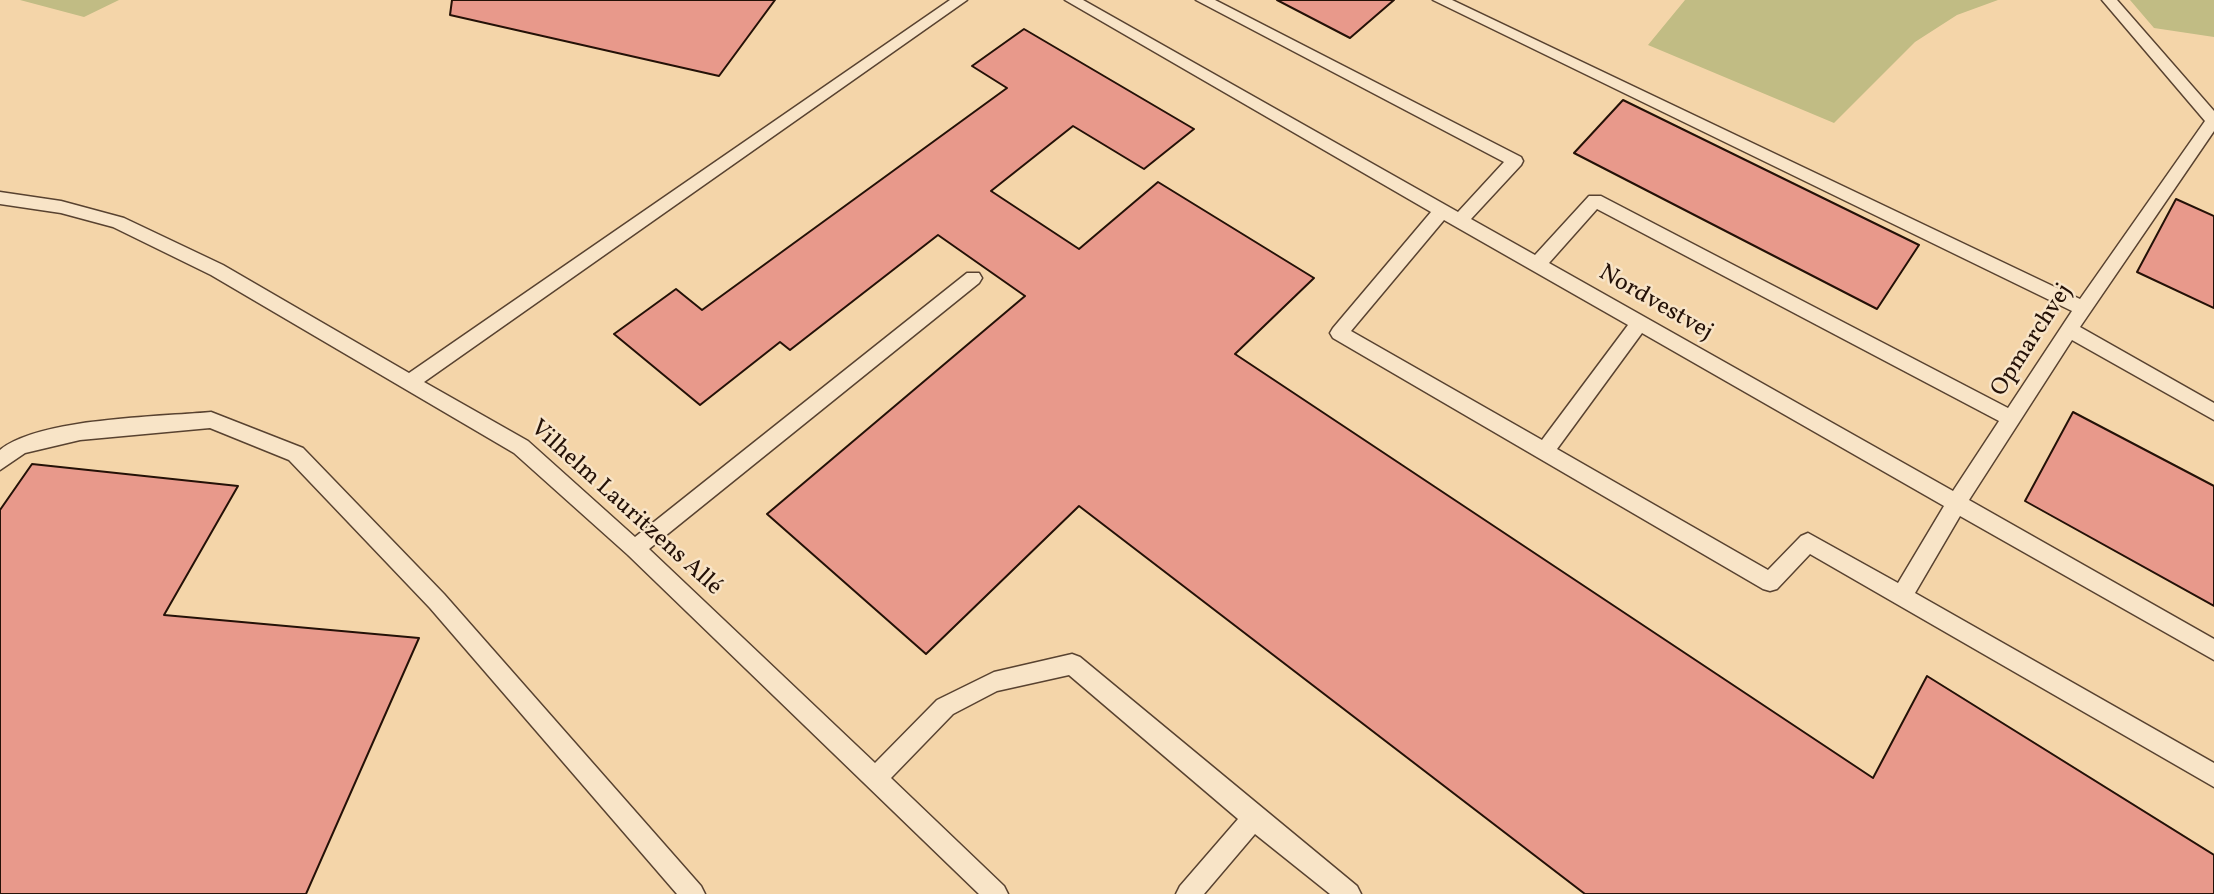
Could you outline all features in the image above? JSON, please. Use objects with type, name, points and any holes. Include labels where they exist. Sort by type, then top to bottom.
[{"type":"lane","points":[[408,383],[960,0]]},
{"type":"lane","name":"Nordvestvej","points":[[1072,0],[2214,650]]},
{"type":"lane","points":[[1203,0],[1515,161],[1451,216],[1339,333],[1770,582],[1808,542],[2214,776]]},
{"type":"lane","points":[[1440,0],[2083,308]]},
{"type":"lane","points":[[2109,0],[2213,119]]},
{"type":"lane","name":"Opmarchvej","points":[[1902,596],[1956,503],[2083,308],[2213,119]]},
{"type":"lane","name":"Vilhelm Lauritzens Allé","points":[[0,198],[61,207],[118,222],[216,270],[521,447],[635,549],[996,894]]},
{"type":"lane","points":[[1537,265],[1595,200],[2011,419]]},
{"type":"lane","points":[[635,549],[973,278]]},
{"type":"lane","points":[[1544,452],[1640,323]]},
{"type":"lane","points":[[2070,329],[2214,412]]},
{"type":"lane","points":[[0,462],[19,446],[80,432],[211,420],[296,454],[438,601],[693,894]]},
{"type":"lane","points":[[874,779],[945,707],[994,682],[1072,664],[1254,818],[1349,894]]},
{"type":"lane","points":[[1188,894],[1254,818]]},
{"type":"shaded area","points":[[20,0],[119,0],[84,17]]},
{"type":"shaded area","points":[[1685,0],[1998,0],[1957,15],[1915,42],[1834,123],[1648,45]]},
{"type":"shaded area","points":[[2130,0],[2214,0],[2214,37],[2154,28]]},
{"type":"building","points":[[452,0],[775,0],[719,76],[450,15]]},
{"type":"building","points":[[1277,0],[1394,0],[1350,38]]},
{"type":"building","points":[[1024,29],[1194,129],[1144,169],[1073,126],[991,191],[1079,249],[1158,182],[1314,278],[1235,354],[1873,778],[1927,676],[2214,855],[2214,894],[1585,894],[1079,506],[926,654],[767,514],[1025,296],[938,235],[790,350],[780,342],[700,405],[614,334],[676,289],[702,310],[1007,88],[972,66]]},
{"type":"building","points":[[1623,100],[1919,245],[1877,309],[1574,153]]},
{"type":"building","points":[[2176,199],[2214,216],[2214,308],[2137,272]]},
{"type":"building","points":[[2073,412],[2214,486],[2214,606],[2025,501]]},
{"type":"building","points":[[32,464],[238,486],[164,615],[419,638],[306,894],[0,894],[0,510]]}]
